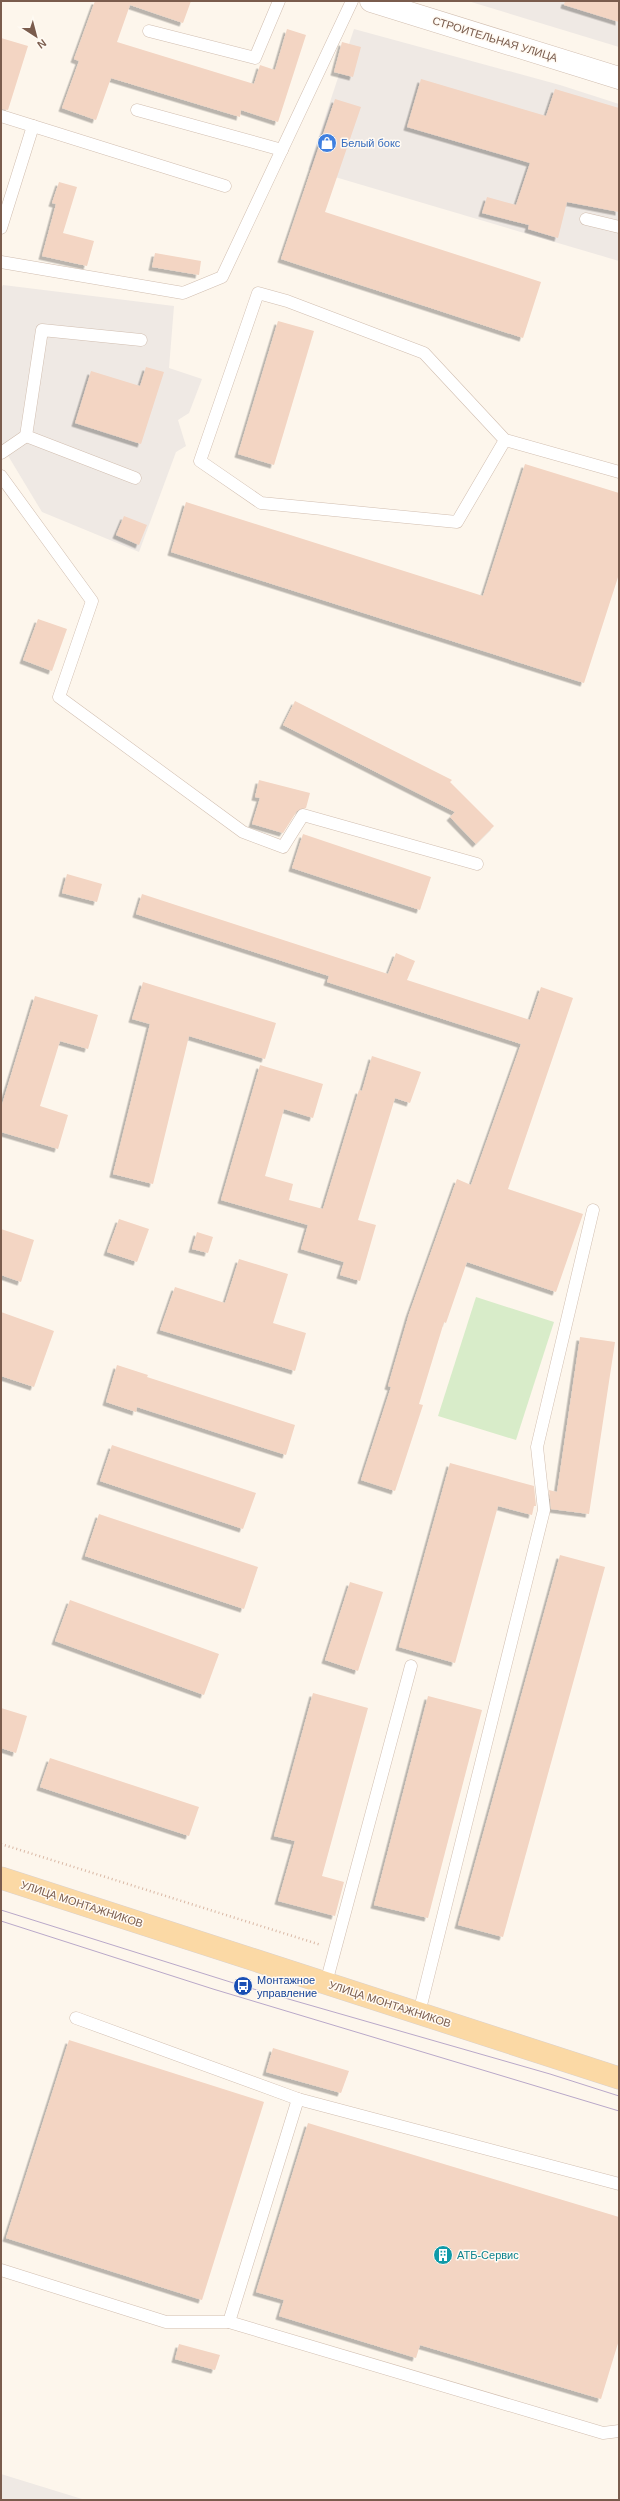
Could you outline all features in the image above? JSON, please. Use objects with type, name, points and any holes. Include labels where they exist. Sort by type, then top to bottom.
[{"type":"main road","name":"УЛИЦА МОНТАЖНИКОВ","points":[[1,1878],[619,2078]]},
{"type":"street","name":"СТРОИТЕЛЬНАЯ УЛИЦА","points":[[371,1],[619,78]]},
{"type":"lane","points":[[149,31],[255,58],[279,1]]},
{"type":"lane","points":[[1,262],[183,292],[222,277],[352,1]]},
{"type":"lane","points":[[137,110],[282,150]]},
{"type":"lane","points":[[1,116],[225,186]]},
{"type":"lane","points":[[1,228],[33,126]]},
{"type":"lane","points":[[586,219],[619,227]]},
{"type":"lane","points":[[505,440],[457,522],[261,503],[200,461],[258,293],[287,301],[424,352],[505,440],[619,472]]},
{"type":"lane","points":[[1,453],[26,436],[42,330],[140,340]]},
{"type":"lane","points":[[26,436],[135,478]]},
{"type":"lane","points":[[1,476],[92,601],[59,697],[243,832],[282,847],[303,815],[477,864]]},
{"type":"lane","points":[[419,2013],[544,1510],[537,1447],[593,1210]]},
{"type":"lane","points":[[326,1983],[412,1666]]},
{"type":"lane","points":[[76,2018],[298,2099],[619,2184]]},
{"type":"lane","points":[[229,2322],[298,2099]]},
{"type":"lane","points":[[1,2270],[166,2322],[229,2322],[603,2433],[619,2431]]},
{"type":"path","points":[[1,1844],[335,1949]]},
{"type":"shaded area","points":[[468,1],[619,1],[619,47]]},
{"type":"shaded area","points":[[354,29],[560,85],[619,104],[619,261],[308,169]]},
{"type":"shaded area","points":[[3,285],[174,306],[169,368],[202,379],[189,413],[178,420],[186,446],[176,452],[139,552],[42,512],[1,444],[1,289]]},
{"type":"shaded area","points":[[1,2474],[82,2499],[84,2500],[1,2500]]},
{"type":"green space","points":[[476,1297],[554,1322],[516,1440],[438,1416]]},
{"type":"building","points":[[95,1],[191,1],[183,23],[130,5],[117,42],[254,84],[260,65],[275,70],[287,29],[306,35],[278,122],[241,110],[240,117],[111,78],[96,120],[62,108],[79,61],[74,59]]},
{"type":"building","points":[[565,1],[619,1],[619,22],[564,5]]},
{"type":"building","points":[[1,38],[28,46],[8,110],[1,109]]},
{"type":"building","points":[[342,42],[361,47],[353,77],[334,72]]},
{"type":"building","points":[[421,79],[546,116],[555,89],[619,108],[619,212],[567,202],[558,238],[528,229],[529,225],[482,213],[487,197],[516,205],[530,163],[407,127]]},
{"type":"building","points":[[335,99],[361,107],[325,212],[541,282],[523,338],[281,259]]},
{"type":"building","points":[[59,182],[77,187],[63,233],[94,241],[87,266],[42,256],[56,204],[52,203]]},
{"type":"building","points":[[155,253],[201,261],[199,275],[152,267]]},
{"type":"building","points":[[278,321],[314,331],[274,465],[238,454]]},
{"type":"building","points":[[146,367],[164,372],[141,444],[75,423],[91,371],[140,386]]},
{"type":"building","points":[[525,464],[619,493],[619,574],[584,683],[171,552],[186,502],[483,596]]},
{"type":"building","points":[[124,516],[147,525],[139,545],[116,535]]},
{"type":"building","points":[[38,619],[67,629],[52,671],[23,660]]},
{"type":"building","points":[[295,701],[452,780],[450,782],[494,826],[476,844],[450,817],[455,812],[283,725]]},
{"type":"building","points":[[259,780],[310,793],[306,808],[297,811],[283,833],[252,824],[260,798],[255,797]]},
{"type":"building","points":[[303,834],[431,877],[420,910],[292,868]]},
{"type":"building","points":[[67,874],[102,884],[97,902],[62,893]]},
{"type":"building","points":[[142,894],[388,974],[396,953],[415,961],[407,980],[530,1020],[541,987],[573,998],[508,1189],[583,1214],[556,1292],[467,1262],[446,1323],[444,1322],[419,1404],[423,1405],[395,1491],[361,1480],[391,1387],[388,1386],[409,1314],[457,1179],[471,1185],[521,1044],[327,982],[329,976],[136,914]]},
{"type":"building","points":[[143,982],[276,1023],[265,1059],[189,1036],[153,1184],[113,1174],[150,1024],[132,1019]]},
{"type":"building","points":[[35,996],[98,1015],[88,1049],[60,1041],[40,1106],[68,1115],[58,1149],[1,1132],[1,1108]]},
{"type":"building","points":[[372,1056],[421,1072],[410,1103],[395,1098],[358,1220],[376,1225],[360,1281],[340,1275],[344,1262],[301,1249],[308,1225],[221,1200],[260,1065],[323,1084],[313,1118],[284,1109],[265,1176],[293,1184],[289,1200],[323,1209],[359,1090],[362,1091]]},
{"type":"building","points":[[119,1219],[149,1229],[137,1262],[107,1252]]},
{"type":"building","points":[[1,1229],[34,1240],[21,1282],[1,1275]]},
{"type":"building","points":[[197,1232],[213,1237],[208,1253],[192,1249]]},
{"type":"building","points":[[239,1259],[288,1274],[273,1323],[306,1333],[295,1371],[160,1330],[175,1287],[225,1303]]},
{"type":"building","points":[[1,1312],[54,1331],[34,1387],[1,1376]]},
{"type":"building","points":[[580,1337],[615,1342],[589,1514],[551,1509],[549,1490],[557,1492]]},
{"type":"building","points":[[117,1365],[148,1375],[147,1377],[295,1425],[286,1455],[137,1407],[136,1412],[106,1402]]},
{"type":"building","points":[[112,1445],[256,1493],[243,1529],[100,1481]]},
{"type":"building","points":[[450,1463],[534,1486],[536,1506],[534,1506],[532,1515],[498,1506],[455,1663],[399,1647]]},
{"type":"building","points":[[99,1514],[258,1567],[244,1609],[85,1556]]},
{"type":"building","points":[[560,1555],[605,1567],[503,1937],[458,1925]]},
{"type":"building","points":[[350,1582],[383,1592],[358,1671],[325,1660]]},
{"type":"building","points":[[70,1600],[219,1654],[204,1695],[55,1641]]},
{"type":"building","points":[[313,1693],[368,1708],[322,1876],[344,1882],[335,1916],[278,1901],[295,1841],[274,1836]]},
{"type":"building","points":[[428,1696],[482,1710],[428,1918],[374,1905]]},
{"type":"building","points":[[1,1708],[27,1716],[16,1753],[1,1748]]},
{"type":"building","points":[[50,1758],[199,1807],[189,1836],[40,1787]]},
{"type":"building","points":[[69,2040],[264,2102],[202,2300],[6,2238]]},
{"type":"building","points":[[273,2048],[349,2071],[341,2093],[266,2072]]},
{"type":"building","name":"АТБ-Сервис","points":[[308,2123],[619,2217],[619,2340],[601,2399],[420,2345],[416,2358],[279,2316],[284,2300],[256,2292]]},
{"type":"building","points":[[179,2344],[220,2355],[215,2370],[175,2359]]},
{"type":"tram line","points":[[1,1910],[243,1986],[550,2074],[619,2096]]},
{"type":"tram line","points":[[1,1921],[213,1989],[619,2111]]},
{"type":"place","name":"Белый бокс","points":[[327,143]]},
{"type":"place","name":"Монтажное управление","points":[[243,1986]]},
{"type":"place","name":"АТБ-Сервис","points":[[443,2255]]}]
